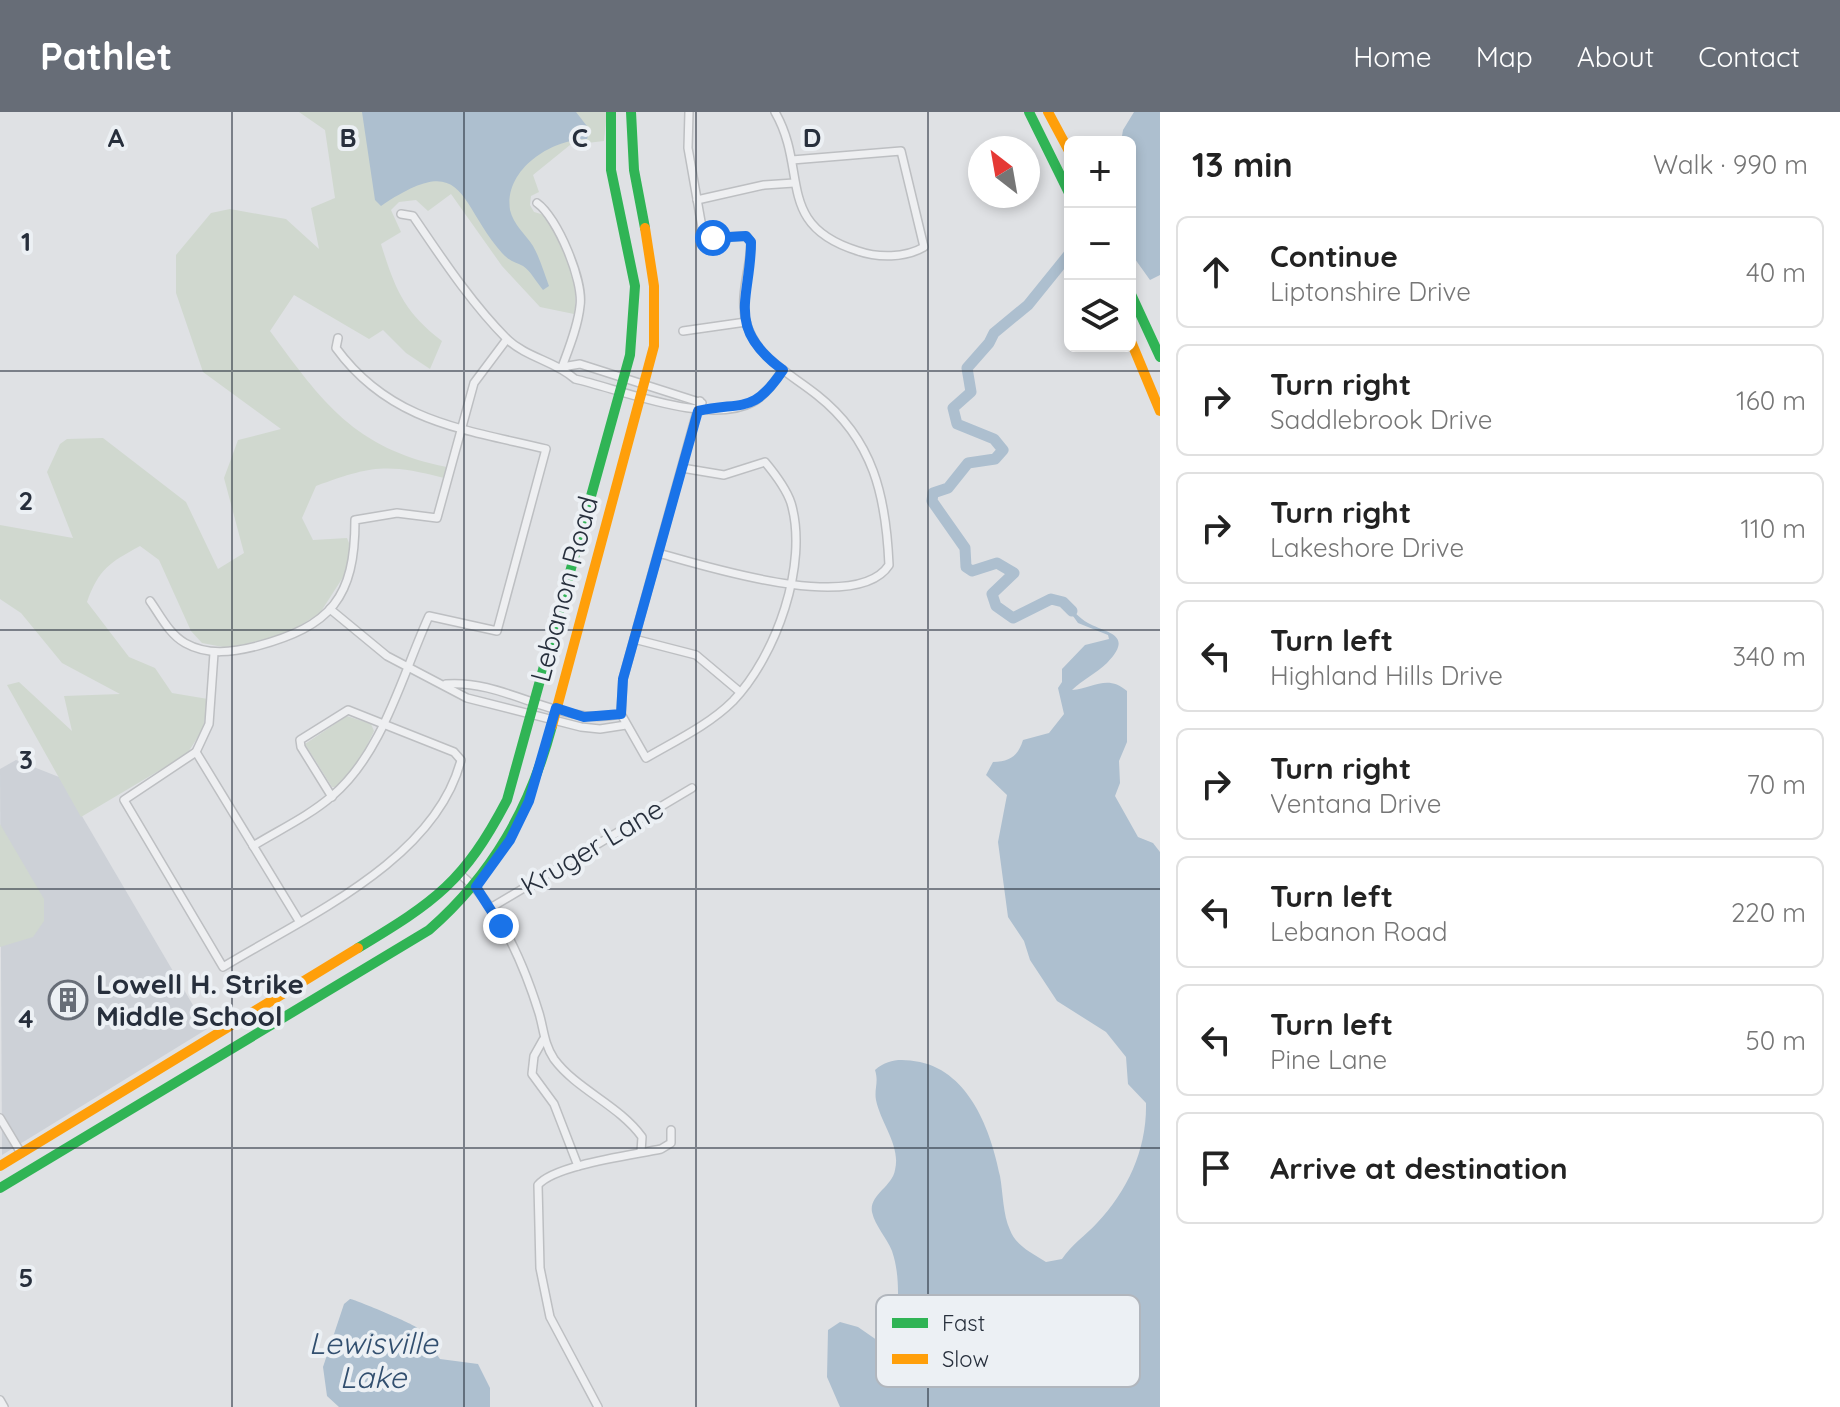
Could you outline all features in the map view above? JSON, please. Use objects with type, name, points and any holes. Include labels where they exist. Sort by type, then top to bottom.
[{"type":"main road","name":"Lebanon Road","points":[[0,1166],[389,932],[421,910],[461,875],[482,848],[507,800],[624,384],[633,331],[635,286],[611,170],[611,112]]},
{"type":"main road","name":"Lebanon Road","points":[[0,1188],[398,950],[455,909],[476,887],[510,840],[529,801],[553,720],[654,346],[656,308],[652,265],[632,176],[631,112]]},
{"type":"main road","points":[[1029,112],[1064,183]]},
{"type":"main road","points":[[1048,112],[1064,142]]},
{"type":"main road","points":[[1136,305],[1160,357]]},
{"type":"main road","points":[[1135,352],[1160,411]]},
{"type":"main road","points":[[21,1153],[31,1170]]},
{"type":"street","points":[[658,553],[748,577],[840,587],[865,581],[888,568],[887,515],[868,459],[832,408],[763,354],[746,322],[743,303],[752,244],[749,238],[705,236],[688,148],[689,112]]},
{"type":"street","points":[[775,112],[789,142],[797,201],[808,222],[837,245],[867,254],[887,256],[922,249],[925,242],[901,151],[792,160]]},
{"type":"street","points":[[697,200],[764,185],[794,183]]},
{"type":"street","points":[[537,203],[549,212],[579,282],[581,304],[562,367]]},
{"type":"street","points":[[401,214],[413,216],[442,259],[507,339],[528,355],[562,367],[575,379],[624,384]]},
{"type":"street","points":[[683,331],[746,322]]},
{"type":"street","points":[[253,846],[332,797],[363,761],[429,616],[497,631],[546,449],[430,421],[380,395],[351,369],[336,348],[338,338]]},
{"type":"street","points":[[150,601],[169,629],[185,643],[214,653],[296,636],[318,622],[330,609],[353,565],[355,520],[397,513],[437,518],[474,383],[507,339]]},
{"type":"street","points":[[562,367],[580,364],[698,411],[736,408],[754,401],[769,390],[783,370]]},
{"type":"street","points":[[644,390],[700,401],[710,408]]},
{"type":"street","points":[[682,468],[724,475],[765,462],[790,500],[795,522],[790,582],[782,618],[771,646],[740,692],[711,719],[646,758],[621,714],[623,679],[700,401]]},
{"type":"street","points":[[330,609],[405,668],[446,684],[467,698],[534,710],[556,708],[584,717],[621,714]]},
{"type":"street","points":[[634,639],[696,655],[740,692]]},
{"type":"street","points":[[214,653],[209,724],[196,752],[124,800],[223,967],[375,875],[406,849],[454,781],[459,756],[348,710],[300,740],[301,747],[332,797]]},
{"type":"street","points":[[446,684],[487,687],[553,720],[600,729],[626,725]]},
{"type":"street","points":[[196,752],[299,921]]},
{"type":"street","name":"Kruger Lane","points":[[492,907],[692,788]]},
{"type":"street","points":[[461,875],[476,887],[492,907],[539,1014],[543,1040],[561,1067],[637,1130],[644,1142],[641,1152]]},
{"type":"street","points":[[543,1040],[534,1056],[532,1074],[554,1104],[578,1166]]},
{"type":"street","points":[[0,1118],[21,1153]]},
{"type":"street","points":[[598,1407],[550,1317],[540,1268],[538,1185],[545,1176],[578,1166],[616,1160],[670,1145],[671,1130]]},
{"type":"street","points":[[0,1400],[4,1407]]},
{"type":"shaded area","points":[[299,112],[607,112],[604,141],[570,145],[533,175],[539,192],[531,196],[530,205],[534,212],[548,216],[564,251],[575,289],[574,314],[540,307],[502,266],[451,194],[428,211],[416,200],[399,202],[391,210],[401,232],[381,244],[402,298],[418,320],[442,341],[430,369],[406,353],[383,330],[369,339],[294,295],[270,331],[307,380],[364,435],[415,459],[447,467],[444,478],[407,470],[379,469],[351,474],[316,486],[302,518],[313,540],[347,538],[351,548],[347,571],[320,613],[285,635],[228,648],[202,643],[191,631],[159,560],[140,546],[106,568],[87,602],[129,657],[155,668],[172,693],[208,699],[203,729],[187,754],[81,817],[7,685],[19,682],[72,731],[64,696],[120,694],[62,663],[21,613],[0,599],[0,525],[73,538],[47,472],[60,444],[67,439],[103,438],[186,502],[218,569],[244,553],[224,478],[238,440],[281,429],[203,372],[176,293],[176,255],[211,213],[230,209],[286,219],[319,249],[311,208],[335,198],[325,130]]},
{"type":"shaded area","points":[[347,716],[371,724],[374,731],[359,762],[336,787],[332,787],[305,744]]},
{"type":"shaded area","points":[[16,760],[59,777],[207,1029],[2,1155],[0,769]]},
{"type":"shaded area","points":[[0,824],[44,899],[44,921],[33,937],[0,947]]},
{"type":"water","points":[[362,112],[576,112],[590,130],[587,139],[559,144],[533,159],[522,170],[510,195],[512,215],[535,251],[549,286],[543,290],[526,268],[505,256],[466,201],[445,182],[429,182],[381,206],[375,200]]},
{"type":"water","points":[[1134,112],[1160,112],[1160,275],[1150,280],[1136,260],[1136,136],[1122,136]]},
{"type":"water","points":[[1063,602],[1085,621],[1109,632],[1118,640],[1115,653],[1107,663],[1072,690],[1113,683],[1127,691],[1127,742],[1119,761],[1120,783],[1115,796],[1138,837],[1153,843],[1160,852],[1160,1407],[840,1407],[827,1377],[828,1330],[840,1322],[858,1327],[876,1339],[876,1387],[1140,1387],[1140,1295],[898,1295],[895,1262],[872,1212],[874,1201],[893,1176],[896,1161],[893,1144],[878,1109],[875,1070],[896,1060],[920,1062],[937,1068],[965,1091],[991,1141],[1010,1230],[1020,1245],[1046,1262],[1062,1259],[1092,1228],[1118,1197],[1134,1168],[1143,1137],[1146,1103],[1128,1084],[1126,1057],[1106,1032],[1057,1001],[1030,960],[1024,941],[1008,917],[998,842],[1007,795],[986,775],[993,762],[1004,761],[1016,754],[1023,740],[1049,733],[1064,714],[1058,688],[1062,682],[1062,669],[1085,645],[1109,639],[1108,635],[1078,623]]},
{"type":"water","name":"Lewisville Lake","points":[[350,1299],[416,1327],[440,1359],[478,1364],[490,1388],[490,1407],[339,1407],[327,1396],[323,1367],[344,1304]]},
{"type":"waterway","points":[[1064,260],[1028,305],[994,333],[967,368],[971,392],[953,408],[957,424],[994,439],[1003,450],[995,459],[968,463],[948,488],[933,493],[932,501],[965,548],[966,567],[972,571],[997,563],[1014,573],[992,594],[996,606],[1013,618],[1051,599],[1063,602],[1072,611]]},
{"type":"traffic: fast","points":[[358,948],[408,917],[446,887],[477,851],[507,800],[630,355],[635,286],[611,170],[611,112]]},
{"type":"traffic: fast","points":[[631,112],[634,170],[645,228]]},
{"type":"traffic: fast","points":[[1029,112],[1064,183]]},
{"type":"traffic: fast","points":[[1136,305],[1160,357]]},
{"type":"traffic: fast","points":[[0,1188],[429,930],[472,886],[506,838],[532,785],[552,726]]},
{"type":"traffic: slow","points":[[1048,112],[1064,142]]},
{"type":"traffic: slow","points":[[552,726],[654,346],[654,286],[645,228]]},
{"type":"traffic: slow","points":[[1135,352],[1160,411]]},
{"type":"traffic: slow","points":[[0,1166],[358,948]]},
{"type":"place","name":"Lowell H. Strike Middle School","points":[[68,1000]]},
{"type":"route","points":[[501,926],[492,907],[476,887],[510,840],[529,801],[556,708],[584,717],[603,718],[621,714],[623,679],[698,411],[736,408],[754,401],[769,390],[783,370],[763,354],[746,322],[743,289],[752,244],[749,238],[713,238]]}]
